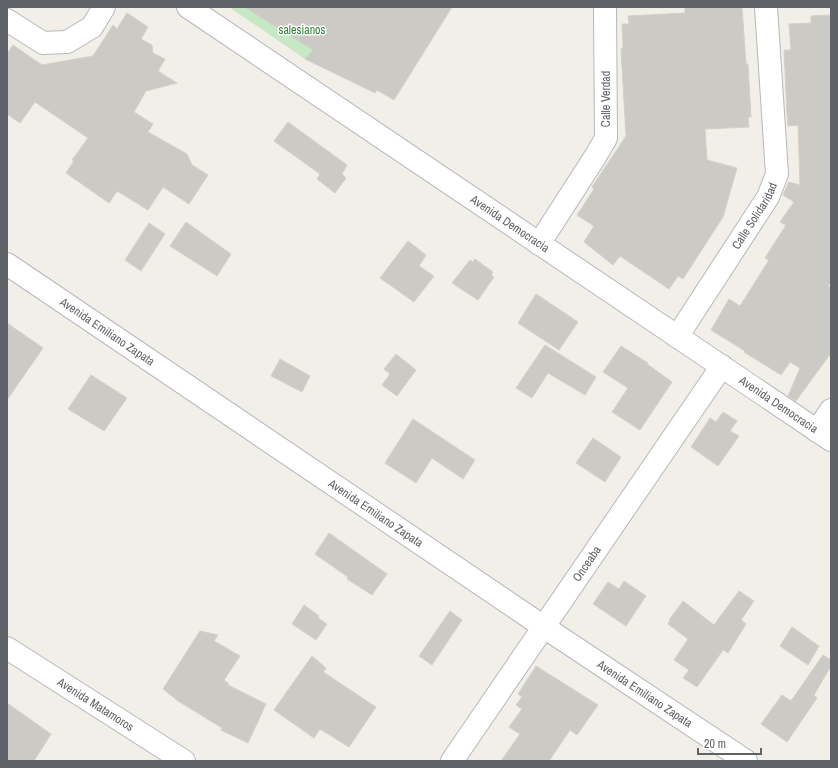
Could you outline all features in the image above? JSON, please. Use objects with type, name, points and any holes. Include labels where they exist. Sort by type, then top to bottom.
[{"type":"street","points":[[7,20],[43,43],[67,42],[92,26],[104,7]]},
{"type":"street","name":"Avenida Democracia","points":[[188,7],[824,436]]},
{"type":"street","name":"Calle Verdad","points":[[539,244],[606,138],[605,7]]},
{"type":"street","name":"Calle Solidaridad","points":[[677,337],[768,197],[777,174],[766,7]]},
{"type":"street","name":"Avenida Emiliano Zapata","points":[[7,264],[544,627],[746,761]]},
{"type":"street","name":"Onceaba","points":[[452,761],[722,366]]},
{"type":"street","points":[[824,436],[831,410]]},
{"type":"street","name":"Avenida Matamoros","points":[[7,648],[184,761]]},
{"type":"green space","name":"salesianos","points":[[229,7],[373,7],[317,46],[305,59]]},
{"type":"building","points":[[244,7],[452,7],[394,100],[377,90],[375,93],[305,59],[313,50]]},
{"type":"building","points":[[685,7],[742,7],[746,64],[748,64],[751,117],[748,117],[749,127],[705,129],[707,160],[737,168],[723,217],[683,279],[678,276],[669,289],[620,256],[613,265],[584,242],[594,226],[577,215],[594,189],[592,187],[626,136],[621,49],[623,48],[622,24],[629,24],[628,16],[685,13]]},
{"type":"building","points":[[127,13],[148,27],[141,39],[152,45],[153,53],[165,59],[158,71],[177,83],[146,91],[134,112],[153,124],[148,132],[187,154],[192,165],[208,175],[189,204],[163,187],[148,210],[117,191],[109,203],[66,173],[74,161],[72,160],[88,138],[35,102],[20,123],[7,114],[7,54],[13,45],[42,65],[93,56],[113,25],[117,29]]},
{"type":"building","points":[[831,15],[831,281],[828,286],[831,288],[831,353],[796,401],[788,396],[800,368],[790,362],[781,375],[711,330],[729,299],[740,306],[769,260],[765,258],[786,225],[780,222],[794,202],[783,195],[789,182],[800,185],[798,125],[788,126],[787,114],[784,50],[791,50],[789,24],[811,23],[811,16]]},
{"type":"building","points":[[288,122],[347,165],[342,174],[346,178],[335,193],[317,179],[320,174],[274,141]]},
{"type":"building","points":[[186,222],[231,254],[217,276],[170,246]]},
{"type":"building","points":[[149,223],[165,234],[141,271],[125,260]]},
{"type":"building","points":[[408,241],[426,255],[419,266],[434,276],[414,302],[380,278]]},
{"type":"building","points":[[475,259],[493,272],[491,275],[494,277],[478,300],[452,283],[470,260],[473,262]]},
{"type":"building","points":[[536,294],[578,322],[559,350],[518,323]]},
{"type":"building","points":[[7,323],[43,348],[7,400]]},
{"type":"building","points":[[545,345],[596,377],[585,395],[548,373],[532,398],[516,388]]},
{"type":"building","points":[[621,346],[648,363],[647,364],[672,382],[640,430],[612,412],[628,388],[603,372]]},
{"type":"building","points":[[396,354],[416,370],[397,396],[382,385],[390,374],[384,369]]},
{"type":"building","points":[[280,359],[310,376],[302,392],[271,376]]},
{"type":"building","points":[[91,375],[127,398],[104,431],[68,409]]},
{"type":"building","points":[[723,412],[737,421],[730,431],[739,436],[718,466],[691,447],[710,418],[716,422]]},
{"type":"building","points":[[413,419],[475,460],[463,479],[432,458],[416,483],[385,463]]},
{"type":"building","points":[[593,438],[621,457],[605,482],[576,463]]},
{"type":"building","points":[[329,533],[387,574],[372,595],[347,579],[348,577],[315,554]]},
{"type":"building","points":[[624,581],[646,596],[626,626],[593,604],[608,582],[619,589]]},
{"type":"building","points":[[739,591],[754,601],[741,620],[746,624],[728,653],[723,650],[697,687],[683,678],[689,670],[674,660],[688,639],[668,624],[669,620],[683,601],[714,625]]},
{"type":"building","points":[[304,605],[327,624],[316,640],[292,624]]},
{"type":"building","points":[[450,611],[462,620],[432,665],[419,656]]},
{"type":"building","points":[[792,627],[819,646],[808,665],[780,646]]},
{"type":"building","points":[[200,631],[218,635],[214,641],[240,656],[224,680],[229,684],[228,685],[266,704],[248,743],[221,730],[222,728],[178,701],[163,689]]},
{"type":"building","points":[[823,655],[831,660],[831,666],[814,695],[817,698],[787,742],[761,724],[782,695],[791,701]]},
{"type":"building","points":[[312,656],[326,668],[323,672],[376,707],[349,747],[320,729],[314,738],[274,710]]},
{"type":"building","points":[[536,666],[598,705],[577,735],[570,730],[549,761],[501,761],[520,734],[509,727],[522,709],[516,705],[522,697],[518,694]]},
{"type":"building","points":[[7,703],[51,734],[34,761],[7,761]]}]
